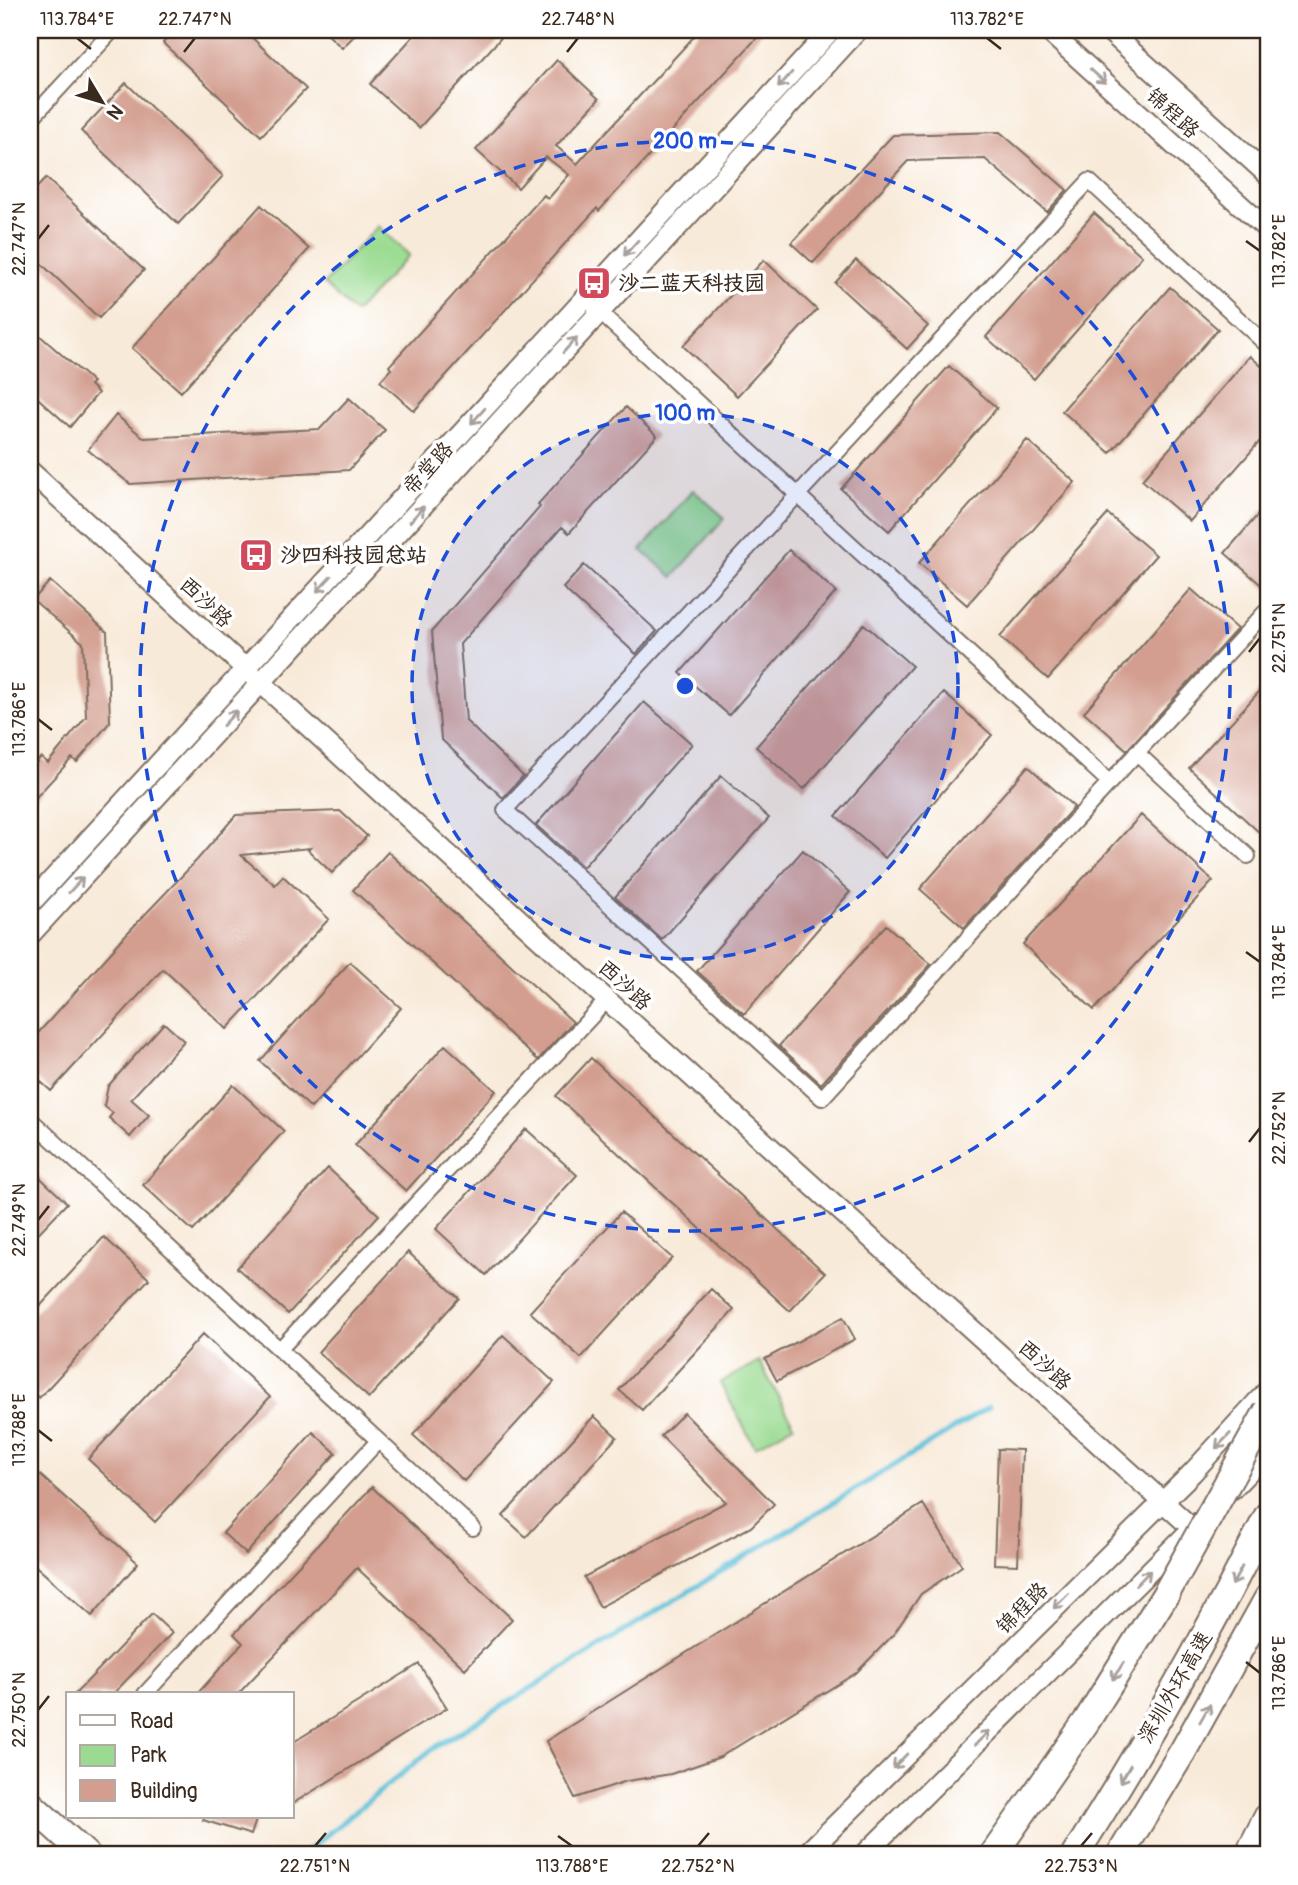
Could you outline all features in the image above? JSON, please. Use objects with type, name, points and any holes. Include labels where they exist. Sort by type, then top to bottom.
[{"type":"highway","points":[[993,1855],[1127,1658],[1206,1526],[1268,1410]]},
{"type":"highway","name":"深圳外环高速","points":[[1075,1855],[1201,1643],[1268,1516]]},
{"type":"highway","name":"深圳外环高速","points":[[1120,1855],[1183,1751],[1268,1598]]},
{"type":"highway","points":[[1133,1855],[1183,1751]]},
{"type":"highway","points":[[30,1804],[86,1855]]},
{"type":"highway","points":[[1248,1855],[1268,1816]]},
{"type":"street","points":[[30,120],[113,30]]},
{"type":"street","name":"帝堂路","points":[[30,904],[831,30]]},
{"type":"street","name":"帝堂路","points":[[30,935],[858,30]]},
{"type":"street","name":"锦程路","points":[[1047,30],[1268,230]]},
{"type":"street","name":"锦程路","points":[[1108,30],[1268,175]]},
{"type":"street","points":[[1268,346],[1088,181],[505,810],[822,1098],[1268,609]]},
{"type":"street","points":[[586,299],[1109,782]]},
{"type":"street","name":"西沙路","points":[[30,471],[607,1000],[1192,1528]]},
{"type":"street","points":[[1136,752],[1248,856]]},
{"type":"street","points":[[279,1350],[607,1000]]},
{"type":"street","points":[[30,1119],[473,1528]]},
{"type":"street","name":"锦程路","points":[[805,1855],[1240,1423],[1268,1390]]},
{"type":"street","points":[[147,1692],[379,1441]]},
{"type":"street","points":[[864,1855],[1268,1452]]},
{"type":"green space","points":[[378,226],[409,255],[355,313],[324,284]]},
{"type":"green space","points":[[693,490],[725,518],[673,577],[641,550]]},
{"type":"green space","points":[[759,1361],[794,1425],[755,1447],[720,1383]]},
{"type":"building","points":[[176,30],[244,30],[306,89],[261,136],[163,43]]},
{"type":"building","points":[[323,30],[360,30],[342,48]]},
{"type":"building","points":[[419,30],[508,30],[419,128],[370,84]]},
{"type":"building","points":[[700,30],[764,30],[599,211],[597,208],[414,411],[380,381],[391,369],[389,366],[544,195],[548,199],[569,175],[546,157],[518,188],[476,150],[557,60],[599,99],[556,146],[577,164]]},
{"type":"building","points":[[126,83],[223,176],[178,224],[81,131]]},
{"type":"building","points":[[1000,132],[1067,190],[1047,212],[985,159],[908,161],[813,263],[791,243],[893,135]]},
{"type":"building","points":[[46,178],[144,270],[99,318],[30,253],[30,195]]},
{"type":"building","points":[[261,205],[309,249],[181,392],[132,348]]},
{"type":"building","points":[[1094,213],[1142,256],[1034,379],[986,337]]},
{"type":"building","points":[[764,260],[817,310],[737,396],[683,346]]},
{"type":"building","points":[[856,260],[928,326],[907,349],[835,283]]},
{"type":"building","points":[[1170,287],[1218,329],[1110,453],[1062,411]]},
{"type":"building","points":[[30,327],[93,382],[90,385],[98,393],[70,427],[30,391]]},
{"type":"building","points":[[1250,356],[1268,372],[1268,432],[1190,521],[1142,480]]},
{"type":"building","points":[[949,366],[997,408],[889,531],[841,489]]},
{"type":"building","points":[[349,398],[385,430],[349,470],[130,484],[88,450],[116,415],[144,438],[320,429]]},
{"type":"building","points":[[626,407],[657,436],[569,533],[562,527],[460,644],[466,721],[523,776],[503,798],[441,739],[432,631],[540,507],[538,504]]},
{"type":"building","points":[[1027,440],[1075,482],[967,605],[919,563]]},
{"type":"building","points":[[1268,503],[1268,591],[1225,553]]},
{"type":"building","points":[[1108,514],[1156,555],[1048,679],[1000,637]]},
{"type":"building","points":[[789,550],[836,592],[729,715],[680,673]]},
{"type":"building","points":[[584,565],[657,631],[636,654],[563,588]]},
{"type":"building","points":[[50,581],[107,632],[110,722],[77,762],[72,758],[30,804],[30,769],[41,757],[48,763],[86,717],[83,643],[33,600]]},
{"type":"building","points":[[1191,589],[1237,629],[1127,750],[1084,712]]},
{"type":"building","points":[[864,624],[912,666],[804,789],[756,747]]},
{"type":"building","points":[[1268,682],[1268,826],[1261,834],[1189,768]]},
{"type":"building","points":[[944,693],[992,735],[885,858],[836,816]]},
{"type":"building","points":[[644,702],[692,744],[583,867],[536,825]]},
{"type":"building","points":[[1028,766],[1074,807],[964,928],[920,889]]},
{"type":"building","points":[[721,776],[769,818],[662,940],[615,897]]},
{"type":"building","points":[[340,811],[367,836],[332,873],[308,850],[310,848],[241,855],[275,885],[283,876],[329,919],[227,1029],[163,969],[51,1091],[30,1072],[30,1042],[236,815]]},
{"type":"building","points":[[1141,815],[1213,881],[1094,1010],[1023,944]]},
{"type":"building","points":[[803,850],[850,892],[744,1014],[697,971]]},
{"type":"building","points":[[388,852],[573,1022],[538,1060],[353,890]]},
{"type":"building","points":[[886,925],[931,964],[821,1084],[779,1046]]},
{"type":"building","points":[[350,962],[401,1008],[311,1108],[260,1061]]},
{"type":"building","points":[[164,1023],[184,1041],[131,1099],[149,1115],[130,1137],[109,1118],[113,1113],[104,1106],[108,1086]]},
{"type":"building","points":[[445,1045],[496,1091],[406,1191],[355,1145]]},
{"type":"building","points":[[591,1058],[825,1273],[790,1311],[556,1096]]},
{"type":"building","points":[[233,1085],[284,1131],[193,1231],[143,1185]]},
{"type":"building","points":[[526,1129],[577,1175],[486,1275],[436,1229]]},
{"type":"building","points":[[30,1168],[67,1203],[30,1242]]},
{"type":"building","points":[[328,1168],[379,1215],[288,1314],[237,1268]]},
{"type":"building","points":[[621,1212],[672,1258],[581,1358],[530,1312]]},
{"type":"building","points":[[104,1237],[149,1279],[39,1398],[30,1390],[30,1317]]},
{"type":"building","points":[[408,1252],[459,1298],[369,1398],[318,1352]]},
{"type":"building","points":[[711,1289],[734,1310],[642,1410],[619,1390]]},
{"type":"building","points":[[843,1317],[855,1339],[777,1381],[765,1359]]},
{"type":"building","points":[[203,1334],[270,1397],[155,1522],[88,1459]]},
{"type":"building","points":[[503,1335],[554,1382],[464,1481],[413,1435]]},
{"type":"building","points":[[684,1413],[774,1504],[751,1527],[600,1607],[584,1577],[726,1502],[661,1436]]},
{"type":"building","points":[[594,1416],[617,1437],[526,1537],[503,1516]]},
{"type":"building","points":[[313,1432],[336,1453],[246,1554],[223,1533]]},
{"type":"building","points":[[998,1449],[1022,1450],[1018,1565],[994,1564]]},
{"type":"building","points":[[30,1466],[138,1563],[92,1616],[30,1561]]},
{"type":"building","points":[[372,1487],[512,1619],[465,1669],[357,1568],[240,1692],[199,1692],[243,1643],[234,1634]]},
{"type":"building","points":[[923,1504],[962,1566],[921,1594],[893,1635],[856,1673],[720,1757],[671,1774],[627,1781],[575,1798],[546,1741]]},
{"type":"building","points":[[152,1614],[172,1633],[115,1692],[77,1692]]},
{"type":"building","points":[[419,1664],[447,1708],[294,1803],[294,1742]]},
{"type":"building","points":[[204,1818],[257,1818],[251,1835],[203,1820]]},
{"type":"waterway","points":[[302,1855],[432,1749],[989,1407]]},
{"type":"place","name":"沙二蓝天科技园","points":[[594,283]]},
{"type":"place","name":"沙四科技园总站","points":[[256,555]]}]
